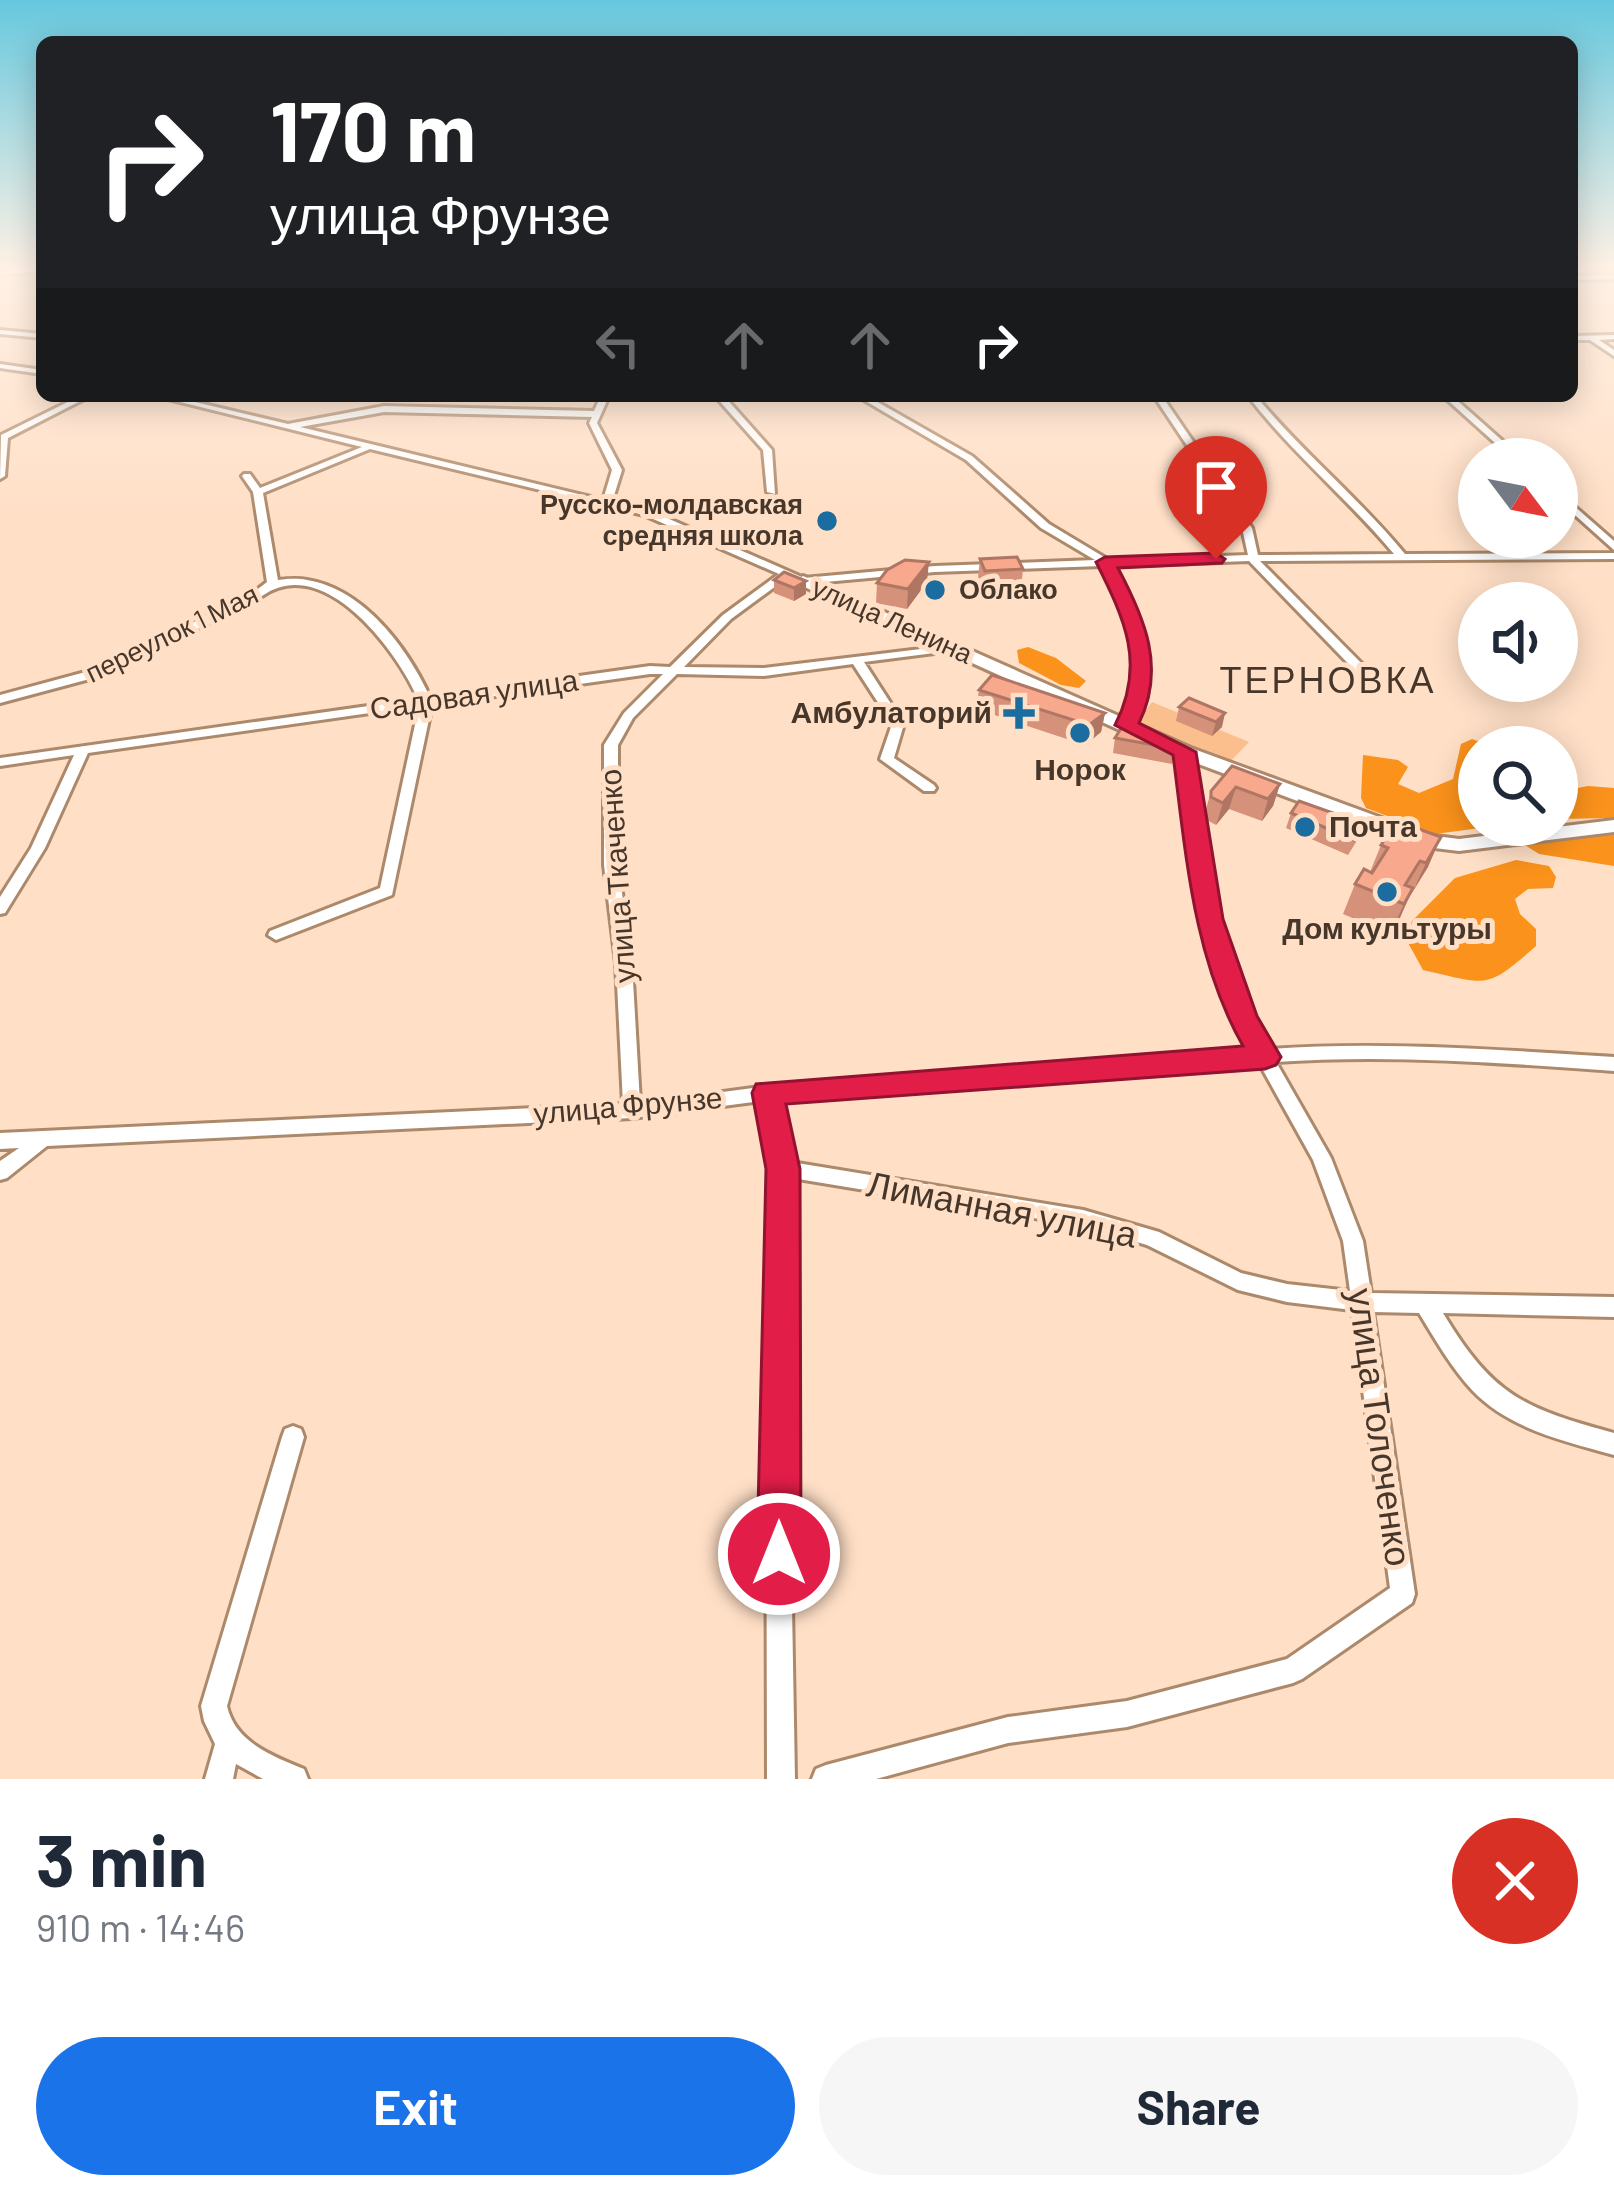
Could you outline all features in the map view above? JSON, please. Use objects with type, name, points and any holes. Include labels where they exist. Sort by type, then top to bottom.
[{"type":"street","points":[[0,367],[36,371]]},
{"type":"street","points":[[0,476],[4,436],[74,402]]},
{"type":"street","name":"улица Ленина","points":[[185,402],[666,520],[1184,752],[1437,844],[1614,826]]},
{"type":"street","points":[[398,408],[404,402]]},
{"type":"street","points":[[601,402],[594,414],[597,435],[617,470],[607,503]]},
{"type":"street","points":[[724,402],[767,450],[772,492]]},
{"type":"street","points":[[871,402],[969,458],[1045,526],[1105,562],[1123,597],[1144,662],[1140,698],[1126,725]]},
{"type":"street","points":[[1162,402],[1247,528],[1256,552],[1252,558]]},
{"type":"street","points":[[1256,402],[1278,431],[1373,520],[1400,555]]},
{"type":"street","points":[[1455,402],[1495,438]]},
{"type":"street","points":[[287,427],[398,408],[594,414]]},
{"type":"street","points":[[247,476],[258,492],[366,448]]},
{"type":"street","name":"переулок 1 Мая","points":[[258,492],[273,583]]},
{"type":"street","points":[[1578,515],[1614,551]]},
{"type":"street","points":[[794,577],[1105,562],[1614,551]]},
{"type":"street","points":[[1252,558],[1372,681]]},
{"type":"street","name":"улица Ткаченко","points":[[632,1111],[624,963],[611,865],[611,745],[628,716],[727,617],[794,577]]},
{"type":"street","name":"переулок 1 Мая","points":[[0,699],[108,670],[273,583],[306,582],[330,592],[384,634],[426,703]]},
{"type":"street","name":"Садовая улица","points":[[0,762],[650,670],[764,672],[950,647]]},
{"type":"street","points":[[857,660],[898,724],[887,759],[929,788]]},
{"type":"street","points":[[276,935],[387,891],[426,703]]},
{"type":"street","points":[[0,909],[38,848],[83,751]]},
{"type":"street","name":"улица Толоченко","points":[[826,1779],[1008,1730],[1127,1714],[1293,1670],[1403,1594],[1353,1241],[1322,1158],[1242,1018],[1209,919],[1184,752]]},
{"type":"street","name":"улица Фрунзе","points":[[0,1141],[632,1111],[768,1093],[1265,1057],[1459,1054],[1614,1064]]},
{"type":"street","points":[[768,1093],[783,1169],[777,1374],[781,1779]]},
{"type":"street","points":[[0,1172],[40,1142]]},
{"type":"street","name":"Лиманная улица","points":[[783,1169],[1083,1218],[1152,1238],[1238,1280],[1287,1294],[1363,1303],[1614,1306]]},
{"type":"street","points":[[1425,1303],[1473,1380],[1495,1398],[1522,1416],[1614,1444]]},
{"type":"street","points":[[293,1437],[214,1706],[216,1726],[229,1742],[262,1765],[294,1779]]},
{"type":"street","points":[[219,1779],[229,1742]]},
{"type":"shaded area","points":[[1028,647],[1056,658],[1086,681],[1079,688],[1061,685],[1019,663],[1017,650]]},
{"type":"shaded area","points":[[1152,702],[1249,742],[1228,764],[1136,724]]},
{"type":"shaded area","points":[[1363,755],[1398,760],[1408,767],[1398,784],[1419,793],[1453,779],[1458,757],[1458,831],[1435,834],[1366,808],[1361,798]]},
{"type":"shaded area","points":[[1578,788],[1614,788],[1614,818],[1578,819]]},
{"type":"shaded area","points":[[1614,830],[1614,866],[1539,854],[1526,846],[1578,846],[1578,835]]},
{"type":"shaded area","points":[[1516,860],[1549,866],[1556,877],[1553,888],[1528,889],[1515,899],[1520,914],[1536,929],[1536,946],[1486,980],[1423,970],[1407,941],[1409,924],[1455,878]]},
{"type":"building","points":[[1017,557],[1023,569],[985,571],[980,559]]},
{"type":"building","points":[[905,560],[929,562],[908,589],[877,583],[887,570]]},
{"type":"building","points":[[784,572],[806,581],[794,588],[774,580]]},
{"type":"building","points":[[992,675],[1105,713],[1089,725],[979,690]]},
{"type":"building","points":[[1189,698],[1225,713],[1216,722],[1179,707]]},
{"type":"building","points":[[1122,727],[1177,745],[1176,749],[1115,738]]},
{"type":"building","points":[[1232,766],[1280,784],[1268,799],[1236,787],[1223,803],[1211,797],[1211,791]]},
{"type":"building","points":[[1299,801],[1364,824],[1354,840],[1291,813]]},
{"type":"building","points":[[1397,821],[1441,837],[1405,885],[1413,888],[1404,904],[1355,884],[1364,869],[1372,873],[1388,848],[1381,845]]},
{"type":"place","name":"Русско-молдавская средняя школа","points":[[827,521]]},
{"type":"place","name":"Облако","points":[[935,590]]},
{"type":"place","name":"Амбулаторий","points":[[1019,713]]},
{"type":"place","name":"Норок","points":[[1080,733]]},
{"type":"place","name":"Почта","points":[[1305,827]]},
{"type":"place","name":"Дом культуры","points":[[1387,892]]},
{"type":"district","name":"ТЕРНОВКА","points":[[1328,680]]},
{"type":"route","points":[[779,1554],[777,1374],[783,1169],[768,1093],[1265,1057],[1242,1018],[1209,919],[1184,752],[1126,725],[1140,698],[1144,662],[1123,597],[1105,562],[1216,559]]}]
